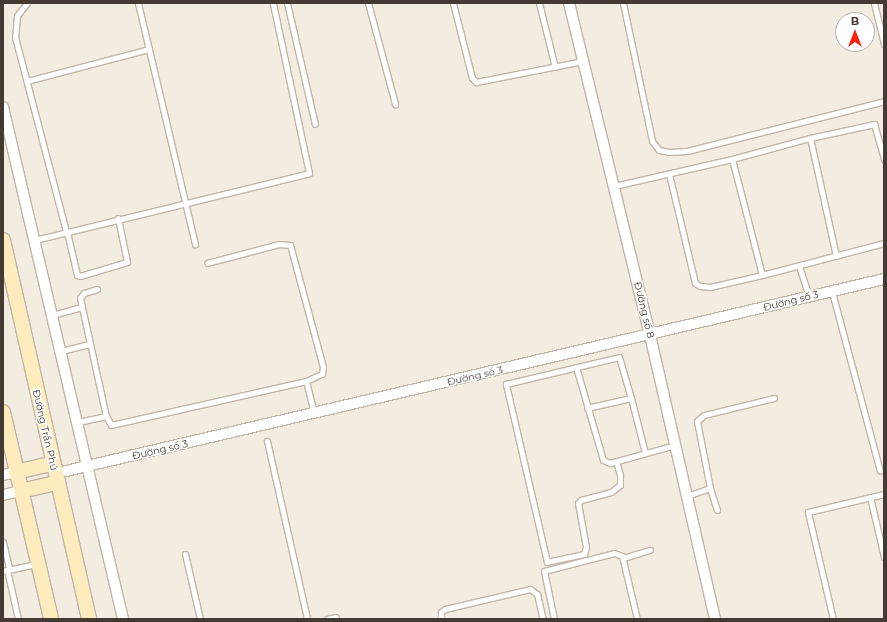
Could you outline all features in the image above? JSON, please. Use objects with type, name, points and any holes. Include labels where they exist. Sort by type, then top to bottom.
[{"type":"main road","name":"Đường Trần Phú","points":[[3,240],[52,464],[89,619]]},
{"type":"main road","points":[[3,412],[10,474],[21,491],[51,619]]},
{"type":"main road","points":[[10,474],[52,464]]},
{"type":"main road","points":[[21,491],[57,483]]},
{"type":"street","name":"Đường số 8","points":[[569,3],[650,335],[715,619]]},
{"type":"street","points":[[3,107],[123,619]]},
{"type":"street","name":"Đường số 3","points":[[66,471],[884,279]]},
{"type":"street","points":[[52,464],[66,471],[57,483]]},
{"type":"street","points":[[3,495],[21,491]]},
{"type":"lane","points":[[28,3],[17,16],[15,37],[77,275],[88,274],[127,262],[118,218]]},
{"type":"lane","points":[[138,3],[195,244]]},
{"type":"lane","points":[[34,240],[118,218],[309,173],[273,3]]},
{"type":"lane","points":[[287,3],[315,124]]},
{"type":"lane","points":[[368,3],[395,104]]},
{"type":"lane","points":[[453,3],[472,78],[476,82],[583,62]]},
{"type":"lane","points":[[539,3],[555,67]]},
{"type":"lane","points":[[623,3],[652,141],[659,150],[669,152],[688,151],[884,101]]},
{"type":"lane","points":[[874,3],[884,44]]},
{"type":"lane","points":[[27,81],[149,49]]},
{"type":"lane","points":[[614,186],[669,174],[810,138],[874,124],[884,160]]},
{"type":"lane","points":[[810,138],[836,256]]},
{"type":"lane","points":[[732,158],[762,275]]},
{"type":"lane","points":[[669,174],[696,283],[710,287],[799,266],[884,243]]},
{"type":"lane","points":[[97,289],[81,295],[82,307],[106,416],[111,425],[118,425],[319,377],[323,367],[290,245],[279,244],[207,263]]},
{"type":"lane","points":[[799,266],[809,297]]},
{"type":"lane","points":[[832,292],[880,471]]},
{"type":"lane","points":[[52,315],[82,307]]},
{"type":"lane","points":[[61,351],[89,344]]},
{"type":"lane","points":[[616,461],[620,475],[620,485],[611,492],[581,500],[578,503],[586,547],[584,554],[547,562],[506,384],[619,357],[645,454]]},
{"type":"lane","points":[[576,367],[600,458],[610,463],[675,445]]},
{"type":"lane","points":[[306,381],[314,414]]},
{"type":"lane","points":[[587,408],[631,398]]},
{"type":"lane","points":[[716,510],[710,488],[697,421],[699,417],[774,398]]},
{"type":"lane","points":[[78,422],[106,416]]},
{"type":"lane","points":[[267,441],[307,619]]},
{"type":"lane","points":[[687,496],[710,488]]},
{"type":"lane","points":[[833,619],[808,512],[884,494]]},
{"type":"lane","points":[[870,497],[884,557]]},
{"type":"lane","points":[[3,542],[6,570],[18,619]]},
{"type":"lane","points":[[623,558],[650,550]]},
{"type":"lane","points":[[554,619],[544,571],[614,553],[618,553],[623,558],[637,619]]},
{"type":"lane","points":[[185,554],[200,619]]},
{"type":"lane","points":[[6,570],[38,564]]},
{"type":"lane","points":[[441,619],[441,612],[445,609],[530,588],[537,594],[543,619]]},
{"type":"lane","points":[[327,619],[336,617]]}]
